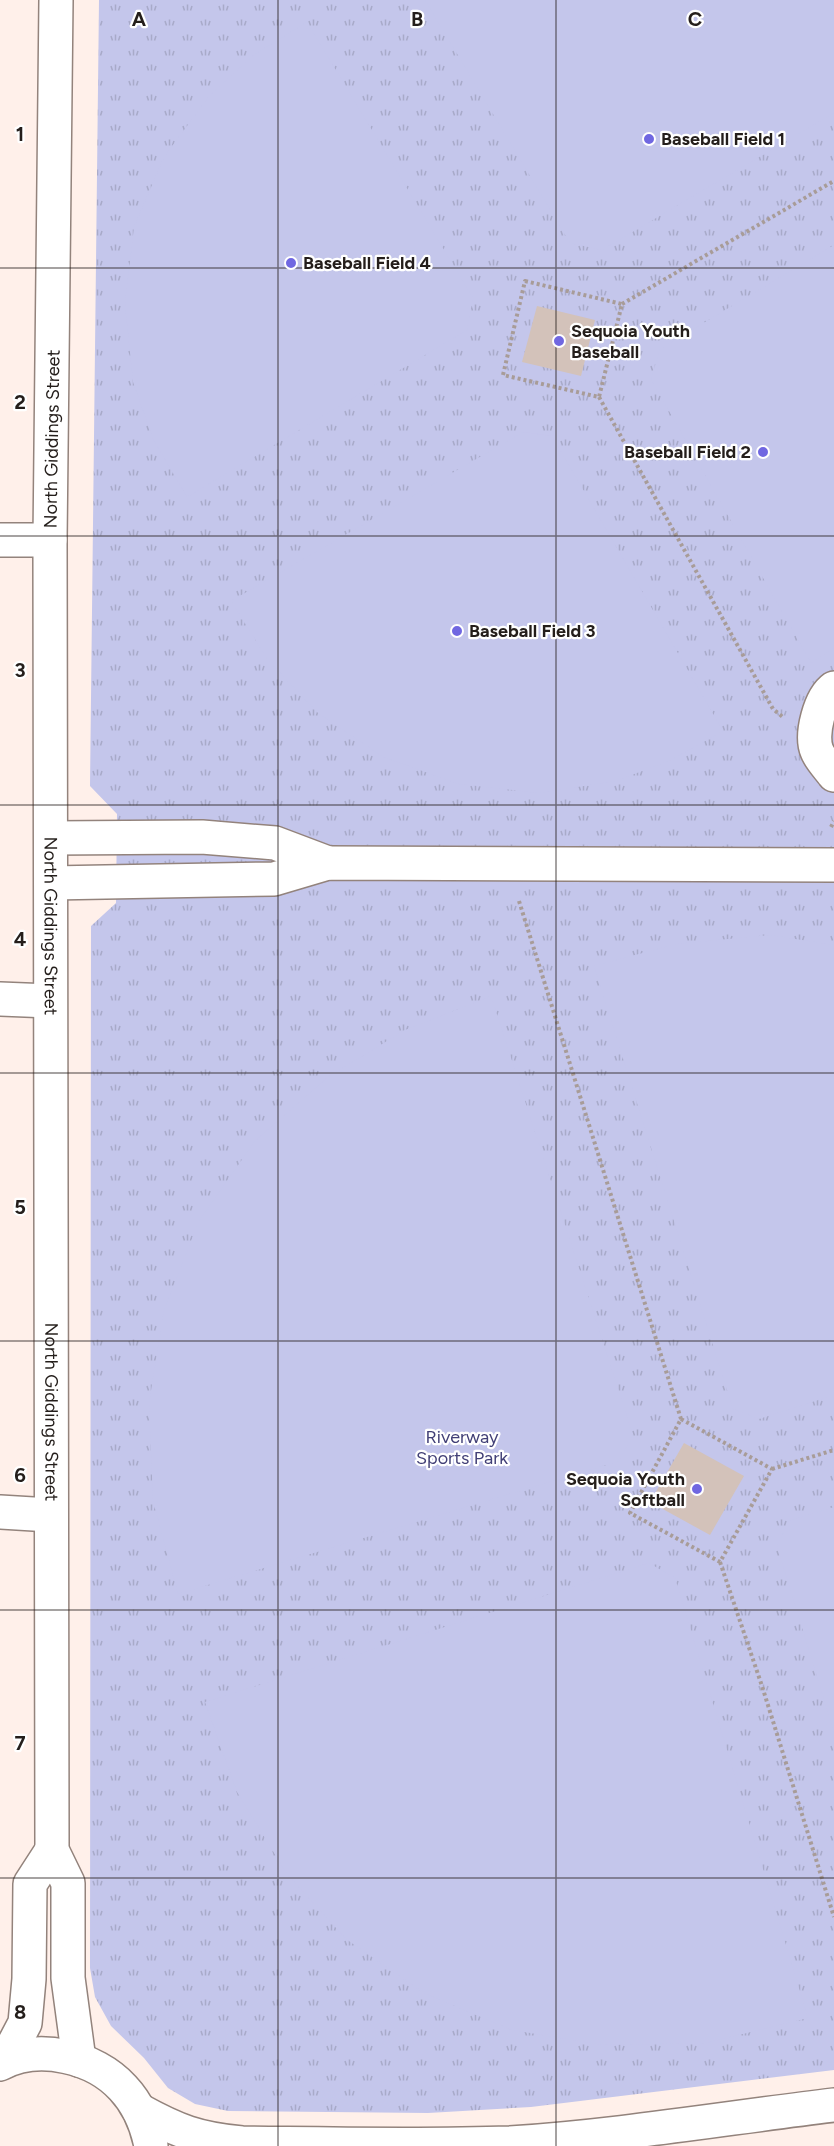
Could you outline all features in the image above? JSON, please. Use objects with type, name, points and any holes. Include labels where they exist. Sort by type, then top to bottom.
[{"type":"street","name":"North Giddings Street","points":[[56,0],[50,1001],[52,1850],[68,1883],[68,1978],[79,2060]]},
{"type":"street","points":[[0,540],[51,540]]},
{"type":"street","points":[[834,688],[828,692],[816,717],[816,750],[834,775]]},
{"type":"street","points":[[51,838],[202,837],[265,842],[275,843],[328,862]]},
{"type":"street","points":[[51,883],[274,879],[328,862],[834,865]]},
{"type":"street","points":[[0,999],[50,1001]]},
{"type":"street","points":[[0,1512],[50,1515]]},
{"type":"street","points":[[2,2063],[25,2023],[29,1979],[30,1884],[52,1850]]},
{"type":"street","points":[[2,2063],[29,2055],[46,2055],[79,2060],[103,2071],[123,2088],[139,2110],[151,2146]]},
{"type":"street","points":[[139,2110],[187,2134],[214,2140],[242,2143],[439,2146],[578,2137],[834,2105]]},
{"type":"path","points":[[599,397],[503,375],[525,281],[622,304],[834,181]]},
{"type":"path","points":[[622,304],[599,397],[773,709],[788,722]]},
{"type":"path","points":[[831,827],[834,821]]},
{"type":"path","points":[[519,902],[681,1419],[772,1469]]},
{"type":"path","points":[[681,1419],[630,1512],[720,1562],[770,1709],[834,1917]]},
{"type":"path","points":[[720,1562],[772,1469],[834,1450]]},
{"type":"green space","name":"Riverway Sports Park","points":[[99,0],[834,0],[834,2070],[531,2107],[428,2113],[228,2111],[195,2104],[168,2088],[144,2058],[111,2026],[95,1997],[90,1968],[91,926],[116,903],[117,814],[90,786]]},
{"type":"green space","name":"Baseball Field 1","points":[[425,0],[834,0],[834,113],[602,250],[570,243]]},
{"type":"green space","name":"Baseball Field 4","points":[[307,22],[473,298],[467,330],[187,497],[153,439],[133,382],[125,304],[134,227],[164,157],[210,95],[255,54]]},
{"type":"green space","name":"Baseball Field 2","points":[[834,245],[834,648],[811,663],[651,379],[660,349]]},
{"type":"green space","name":"Baseball Field 3","points":[[523,432],[552,436],[723,731],[671,760],[616,781],[539,793],[459,784],[383,757],[318,713],[268,660],[231,601]]},
{"type":"green space","points":[[770,935],[834,945],[834,1395],[759,1419],[733,1409],[594,966],[676,944]]},
{"type":"green space","points":[[491,996],[633,1435],[619,1461],[178,1594],[153,1501],[149,1403],[164,1310],[199,1221],[255,1141],[328,1077],[405,1030]]},
{"type":"green space","points":[[834,1507],[834,1732],[777,1546],[789,1521]]},
{"type":"green space","points":[[649,1563],[675,1578],[808,2018],[706,2043],[603,2045],[512,2030],[424,1993],[346,1939],[287,1874],[237,1792],[205,1702]]},
{"type":"building","name":"Sequoia Youth Baseball","points":[[537,306],[595,320],[581,376],[522,362]]},
{"type":"building","name":"Sequoia Youth Softball","points":[[684,1443],[744,1476],[710,1535],[650,1502]]},
{"type":"place","name":"Baseball Field 1","points":[[649,139]]},
{"type":"place","name":"Baseball Field 4","points":[[291,263]]},
{"type":"place","name":"Sequoia Youth Baseball","points":[[559,341]]},
{"type":"place","name":"Baseball Field 2","points":[[763,452]]},
{"type":"place","name":"Baseball Field 3","points":[[457,631]]},
{"type":"place","name":"Sequoia Youth Softball","points":[[697,1489]]}]
